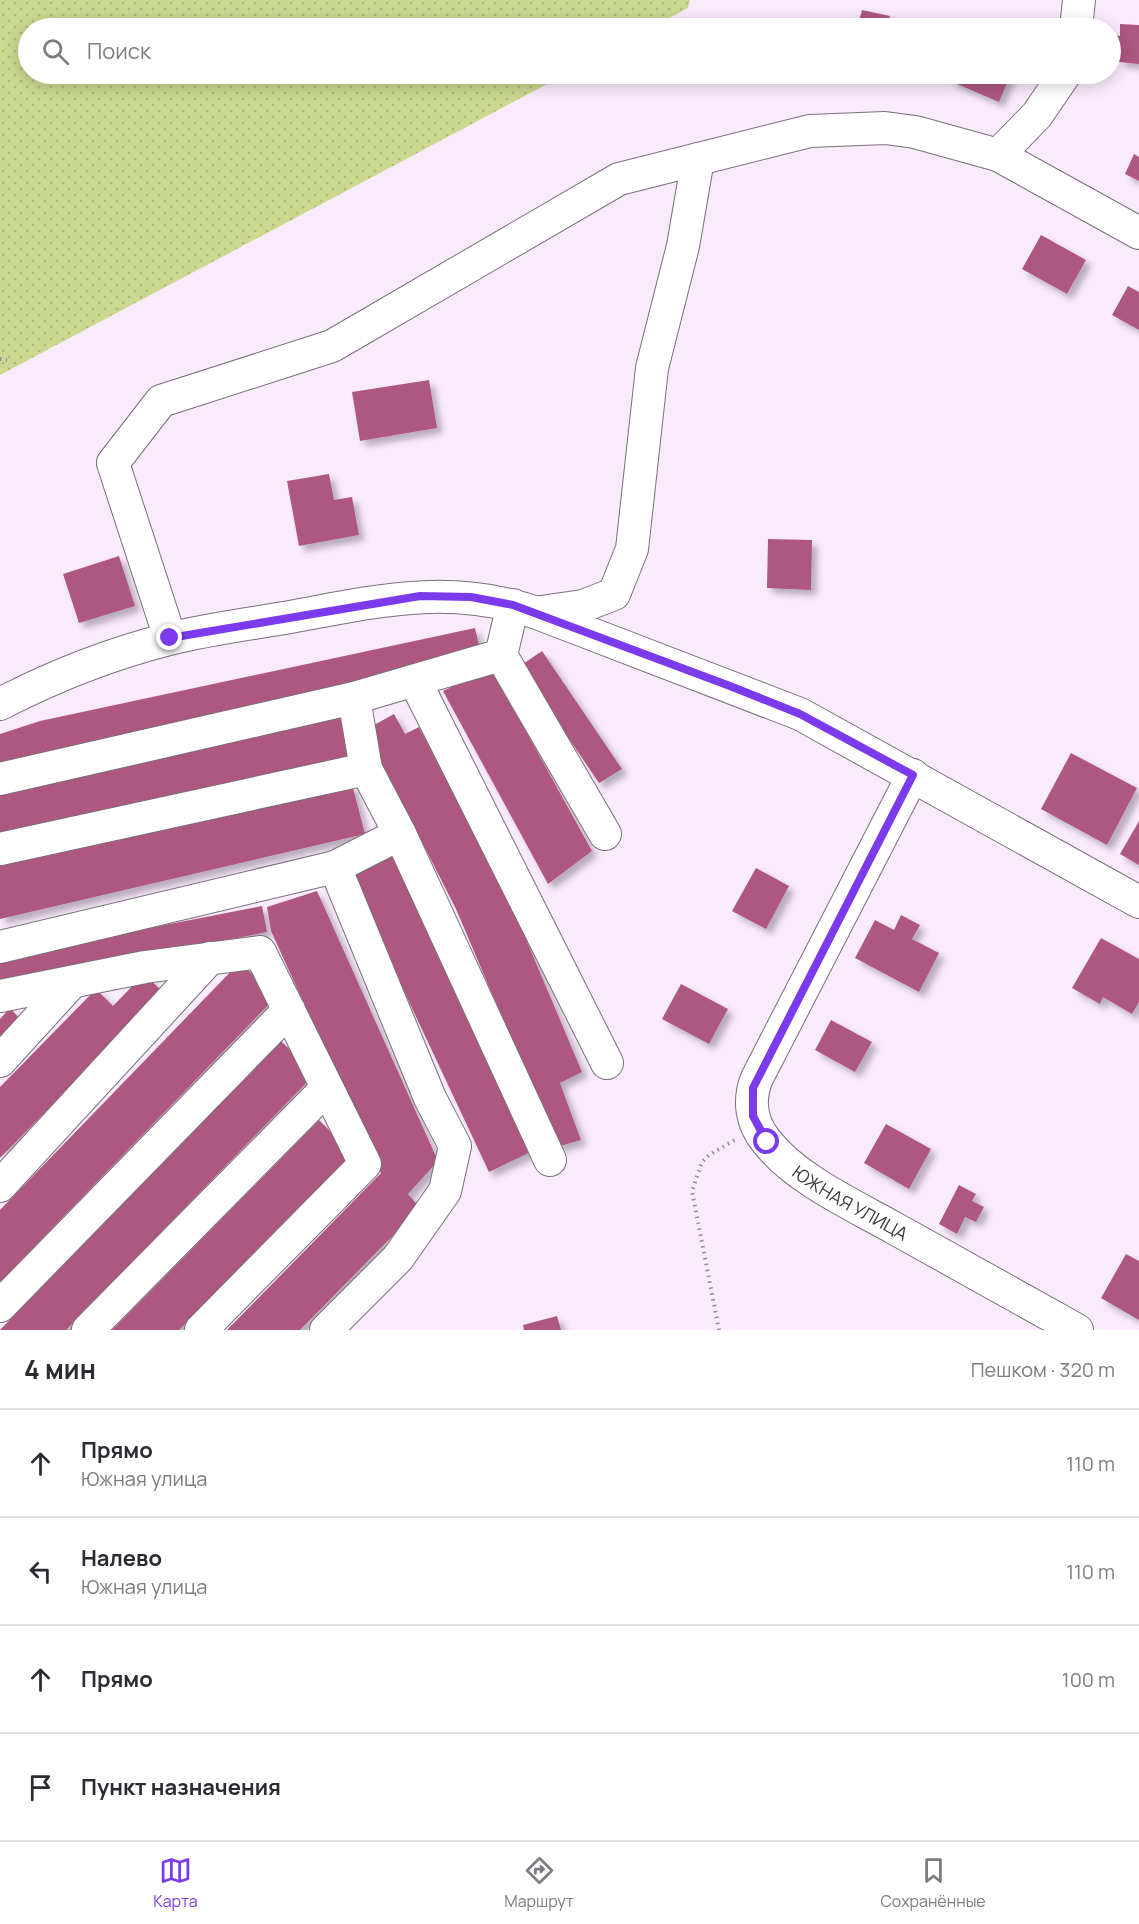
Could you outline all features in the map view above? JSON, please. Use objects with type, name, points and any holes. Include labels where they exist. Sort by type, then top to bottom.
[{"type":"street","points":[[1077,18],[1079,0]]},
{"type":"street","points":[[998,155],[1037,115],[1058,84]]},
{"type":"street","points":[[170,638],[113,463],[161,401],[332,346],[619,179],[810,131],[863,128],[915,132],[998,155],[1139,233]]},
{"type":"street","points":[[525,609],[583,606],[614,594],[633,549],[652,369],[683,246],[698,159]]},
{"type":"street","points":[[0,704],[40,683],[80,667],[170,638],[420,596],[471,597],[525,609],[800,714],[1139,902]]},
{"type":"street","points":[[0,779],[354,698],[501,655],[525,609]]},
{"type":"street","points":[[501,655],[605,834]]},
{"type":"street","points":[[415,681],[607,1063]]},
{"type":"street","points":[[354,698],[366,769],[400,834],[550,1160]]},
{"type":"street","points":[[0,849],[366,769]]},
{"type":"street","name":"ЮЖНАЯ УЛИЦА","points":[[913,775],[758,1078],[752,1098],[753,1116],[758,1128],[780,1155],[834,1194],[1077,1330]]},
{"type":"street","points":[[0,947],[335,867],[400,834]]},
{"type":"street","points":[[326,1330],[398,1258],[445,1191],[454,1146],[430,1098],[335,867]]},
{"type":"street","points":[[0,996],[145,967],[260,952],[364,1164],[201,1330]]},
{"type":"street","points":[[0,1186],[210,958]]},
{"type":"street","points":[[0,1061],[72,981]]},
{"type":"street","points":[[0,1306],[288,1010]]},
{"type":"street","points":[[88,1330],[327,1088]]},
{"type":"path","points":[[0,359],[7,360]]},
{"type":"path","points":[[719,1330],[692,1191],[698,1172],[709,1155],[758,1128]]},
{"type":"green space","points":[[0,0],[690,0],[688,8],[669,18],[18,18],[18,84],[547,84],[0,375]]},
{"type":"building","points":[[862,10],[890,16],[890,18],[860,18]]},
{"type":"building","points":[[1121,24],[1139,25],[1139,64],[1121,62]]},
{"type":"building","points":[[957,84],[1007,84],[999,102]]},
{"type":"building","points":[[1134,154],[1139,157],[1139,181],[1125,174]]},
{"type":"building","points":[[1041,235],[1086,260],[1067,294],[1022,269]]},
{"type":"building","points":[[1128,286],[1139,292],[1139,330],[1112,315]]},
{"type":"building","points":[[429,380],[437,428],[360,441],[352,392]]},
{"type":"building","points":[[329,474],[334,500],[352,497],[359,535],[299,546],[287,481]]},
{"type":"building","points":[[768,539],[812,540],[811,590],[767,588]]},
{"type":"building","points":[[119,556],[135,606],[79,623],[63,574]]},
{"type":"building","points":[[475,628],[481,654],[0,768],[0,734],[40,721]]},
{"type":"building","points":[[542,651],[622,769],[599,783],[520,666]]},
{"type":"building","points":[[491,668],[592,851],[548,884],[443,691]]},
{"type":"building","points":[[345,707],[354,757],[0,837],[0,787]]},
{"type":"building","points":[[394,714],[405,734],[419,727],[501,880],[582,1072],[560,1083],[581,1140],[557,1147],[456,909],[365,730]]},
{"type":"building","points":[[1071,753],[1137,788],[1107,845],[1041,809]]},
{"type":"building","points":[[352,784],[365,834],[0,919],[0,864]]},
{"type":"building","points":[[1139,821],[1139,865],[1120,854]]},
{"type":"building","points":[[393,850],[535,1150],[489,1172],[348,872]]},
{"type":"building","points":[[756,868],[789,886],[766,929],[732,911]]},
{"type":"building","points":[[317,891],[438,1161],[408,1194],[420,1208],[300,1330],[227,1330],[381,1173],[271,931],[267,907]]},
{"type":"building","points":[[262,906],[267,932],[0,985],[0,957]]},
{"type":"building","points":[[901,915],[920,925],[912,939],[939,953],[919,992],[855,958],[875,920],[894,930]]},
{"type":"building","points":[[1101,938],[1139,959],[1139,1002],[1132,1014],[1103,997],[1100,1004],[1072,988]]},
{"type":"building","points":[[240,962],[276,997],[0,1282],[0,1210]]},
{"type":"building","points":[[144,974],[163,992],[0,1158],[0,1087],[96,989],[113,1006]]},
{"type":"building","points":[[681,984],[728,1009],[709,1044],[662,1019]]},
{"type":"building","points":[[10,1008],[20,1019],[0,1040],[0,1019]]},
{"type":"building","points":[[831,1020],[872,1042],[855,1072],[815,1050]]},
{"type":"building","points":[[280,1040],[315,1074],[66,1330],[0,1330]]},
{"type":"building","points":[[319,1120],[353,1154],[179,1330],[112,1330]]},
{"type":"building","points":[[886,1124],[931,1149],[909,1189],[864,1163]]},
{"type":"building","points":[[959,1185],[976,1194],[972,1201],[984,1207],[976,1222],[965,1217],[957,1234],[939,1224]]},
{"type":"building","points":[[1126,1254],[1139,1261],[1139,1320],[1101,1298]]},
{"type":"building","points":[[557,1316],[561,1330],[524,1330],[523,1325]]},
{"type":"route","points":[[170,638],[368,603],[420,596],[471,597],[513,605],[537,613],[800,714],[913,775],[753,1088],[753,1116],[767,1142]]}]
